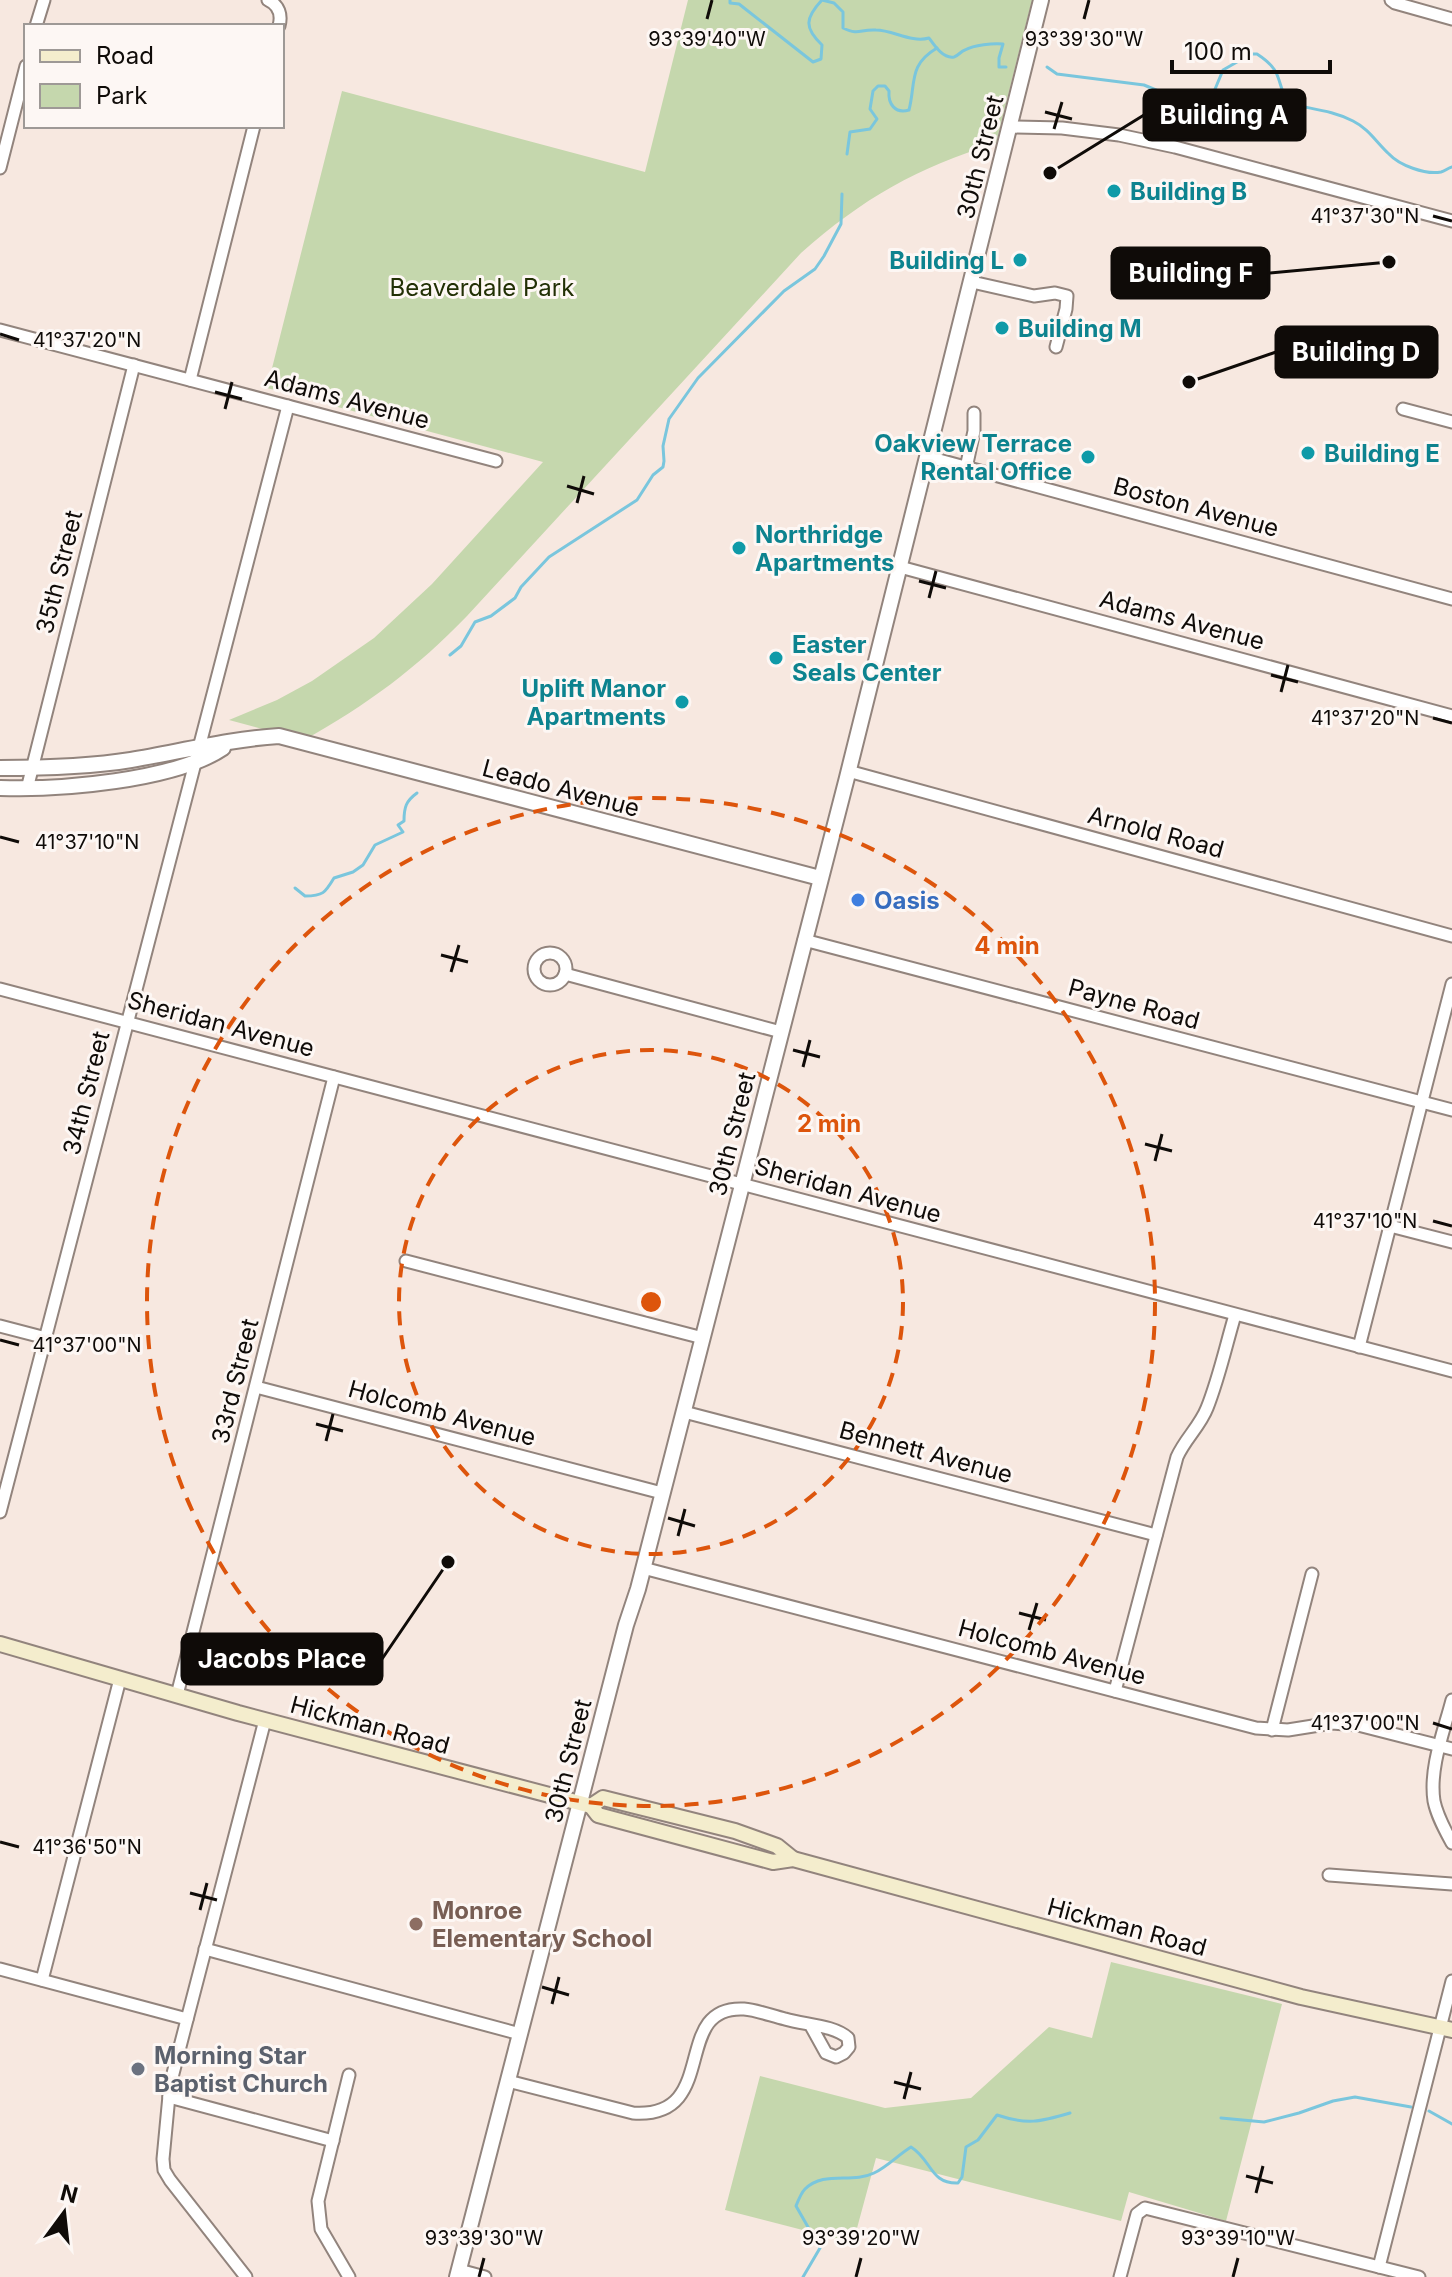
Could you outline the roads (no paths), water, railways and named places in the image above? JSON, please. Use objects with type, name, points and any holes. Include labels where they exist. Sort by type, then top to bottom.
[{"type":"main road","name":"Hickman Road","points":[[0,1644],[265,1720],[586,1805],[603,1798],[696,1821],[777,1846],[793,1859],[1301,1997],[1446,2029]]},
{"type":"street","points":[[37,24],[44,0]]},
{"type":"street","points":[[268,0],[277,7],[280,23]]},
{"type":"street","name":"30th Street","points":[[458,2274],[520,2034],[586,1805],[624,1633],[684,1412],[848,771],[1041,0]]},
{"type":"street","points":[[1393,2],[1452,19]]},
{"type":"street","points":[[0,168],[24,85]]},
{"type":"street","points":[[1010,127],[1062,128],[1119,135],[1452,221]]},
{"type":"street","points":[[190,380],[253,128]]},
{"type":"street","points":[[972,282],[1034,296],[1055,293],[1067,296],[1056,347]]},
{"type":"street","name":"Adams Avenue","points":[[0,330],[496,461]]},
{"type":"street","name":"35th Street","points":[[27,789],[134,365]]},
{"type":"street","name":"34th Street","points":[[0,1512],[288,406]]},
{"type":"street","points":[[1403,409],[1452,422]]},
{"type":"street","points":[[966,468],[974,431],[974,413]]},
{"type":"street","name":"Boston Avenue","points":[[928,457],[1452,599]]},
{"type":"street","name":"Adams Avenue","points":[[900,567],[1452,716]]},
{"type":"street","name":"Leado Avenue","points":[[0,768],[98,764],[253,737],[279,736],[820,878]]},
{"type":"street","points":[[0,788],[27,789],[95,783],[163,771],[194,763],[230,743]]},
{"type":"street","name":"Arnold Road","points":[[848,771],[1452,936]]},
{"type":"street","name":"Payne Road","points":[[804,940],[1452,1110]]},
{"type":"street","points":[[565,974],[781,1032]]},
{"type":"street","points":[[1359,1347],[1452,984]]},
{"type":"street","name":"Sheridan Avenue","points":[[0,989],[1452,1371]]},
{"type":"street","name":"33rd Street","points":[[177,1695],[334,1077]]},
{"type":"street","points":[[1390,1226],[1452,1242]]},
{"type":"street","points":[[406,1261],[703,1338]]},
{"type":"street","points":[[1115,1691],[1177,1457],[1184,1441],[1207,1409],[1235,1315]]},
{"type":"street","points":[[0,1326],[46,1338]]},
{"type":"street","name":"Holcomb Avenue","points":[[256,1387],[662,1493]]},
{"type":"street","name":"Bennett Avenue","points":[[684,1412],[1156,1535]]},
{"type":"street","name":"Holcomb Avenue","points":[[643,1568],[1219,1719],[1272,1730],[1322,1723],[1345,1724],[1446,1748]]},
{"type":"street","points":[[1272,1730],[1312,1574]]},
{"type":"street","points":[[42,1980],[120,1679]]},
{"type":"street","points":[[1452,1700],[1446,1748],[1433,1786],[1439,1817],[1452,1843]]},
{"type":"street","points":[[246,2277],[164,2170],[170,2085],[265,1720]]},
{"type":"street","points":[[1329,1875],[1452,1884]]},
{"type":"street","points":[[205,1949],[520,2034]]},
{"type":"street","points":[[0,1969],[187,2019]]},
{"type":"street","points":[[1379,2267],[1446,2029],[1452,1981]]},
{"type":"street","points":[[508,2081],[633,2113],[648,2114],[680,2098],[689,2079],[700,2036],[717,2016],[729,2010],[745,2009],[811,2026]]},
{"type":"street","points":[[349,2075],[320,2187],[318,2215],[325,2239],[349,2277]]},
{"type":"street","points":[[169,2097],[333,2141]]},
{"type":"street","points":[[1120,2277],[1136,2218],[1141,2210],[1150,2208],[1419,2277]]},
{"type":"street","points":[[458,2274],[485,2277]]},
{"type":"waterway","points":[[730,0],[730,3],[739,4],[813,62],[821,59],[822,45],[812,33],[809,23],[812,12],[822,0],[834,3],[843,12],[843,28],[856,32],[882,31],[916,39],[929,38],[939,51],[950,57],[973,47],[1003,44],[999,67],[1006,67]]},
{"type":"waterway","points":[[847,154],[850,132],[870,129],[877,119],[870,109],[873,91],[878,86],[885,86],[893,107],[900,111],[909,110],[917,68],[937,48]]},
{"type":"waterway","points":[[1047,67],[1057,74],[1144,85],[1185,102],[1198,104],[1213,94],[1223,70],[1251,54],[1257,54],[1275,71],[1287,103],[1329,112],[1359,124],[1393,158],[1413,168],[1435,173],[1452,167]]},
{"type":"waterway","points":[[450,655],[461,646],[475,622],[491,616],[515,598],[521,587],[549,557],[637,500],[653,475],[663,467],[663,446],[669,419],[698,378],[784,291],[815,269],[824,256],[841,224],[842,194]]},
{"type":"waterway","points":[[295,888],[305,896],[320,894],[334,878],[363,865],[375,845],[403,832],[398,825],[404,821],[408,802],[417,793]]},
{"type":"waterway","points":[[1221,2118],[1264,2122],[1355,2097],[1411,2107]]},
{"type":"waterway","points":[[1429,2111],[1452,2124]]},
{"type":"waterway","points":[[803,2277],[820,2248],[796,2206],[804,2191],[813,2183],[874,2173],[911,2147],[942,2180],[958,2183],[962,2177],[966,2147],[978,2140],[997,2115],[1034,2121],[1070,2113]]},
{"type":"place","name":"Building A","points":[[1050,173]]},
{"type":"place","name":"Building B","points":[[1114,191]]},
{"type":"place","name":"Building L","points":[[1020,260]]},
{"type":"place","name":"Building F","points":[[1389,262]]},
{"type":"place","name":"Building M","points":[[1002,328]]},
{"type":"place","name":"Building D","points":[[1189,382]]},
{"type":"place","name":"Building E","points":[[1308,453]]},
{"type":"place","name":"Oakview Terrace Rental Office","points":[[1088,457]]},
{"type":"place","name":"Northridge Apartments","points":[[739,548]]},
{"type":"place","name":"Easter Seals Center","points":[[776,658]]},
{"type":"place","name":"Uplift Manor Apartments","points":[[682,702]]},
{"type":"place","name":"Oasis","points":[[858,900]]},
{"type":"place","name":"Jacobs Place","points":[[448,1562]]},
{"type":"place","name":"Monroe Elementary School","points":[[416,1924]]},
{"type":"place","name":"Morning Star Baptist Church","points":[[138,2069]]},
{"type":"park label","name":"Beaverdale Park","points":[[482,287]]}]
